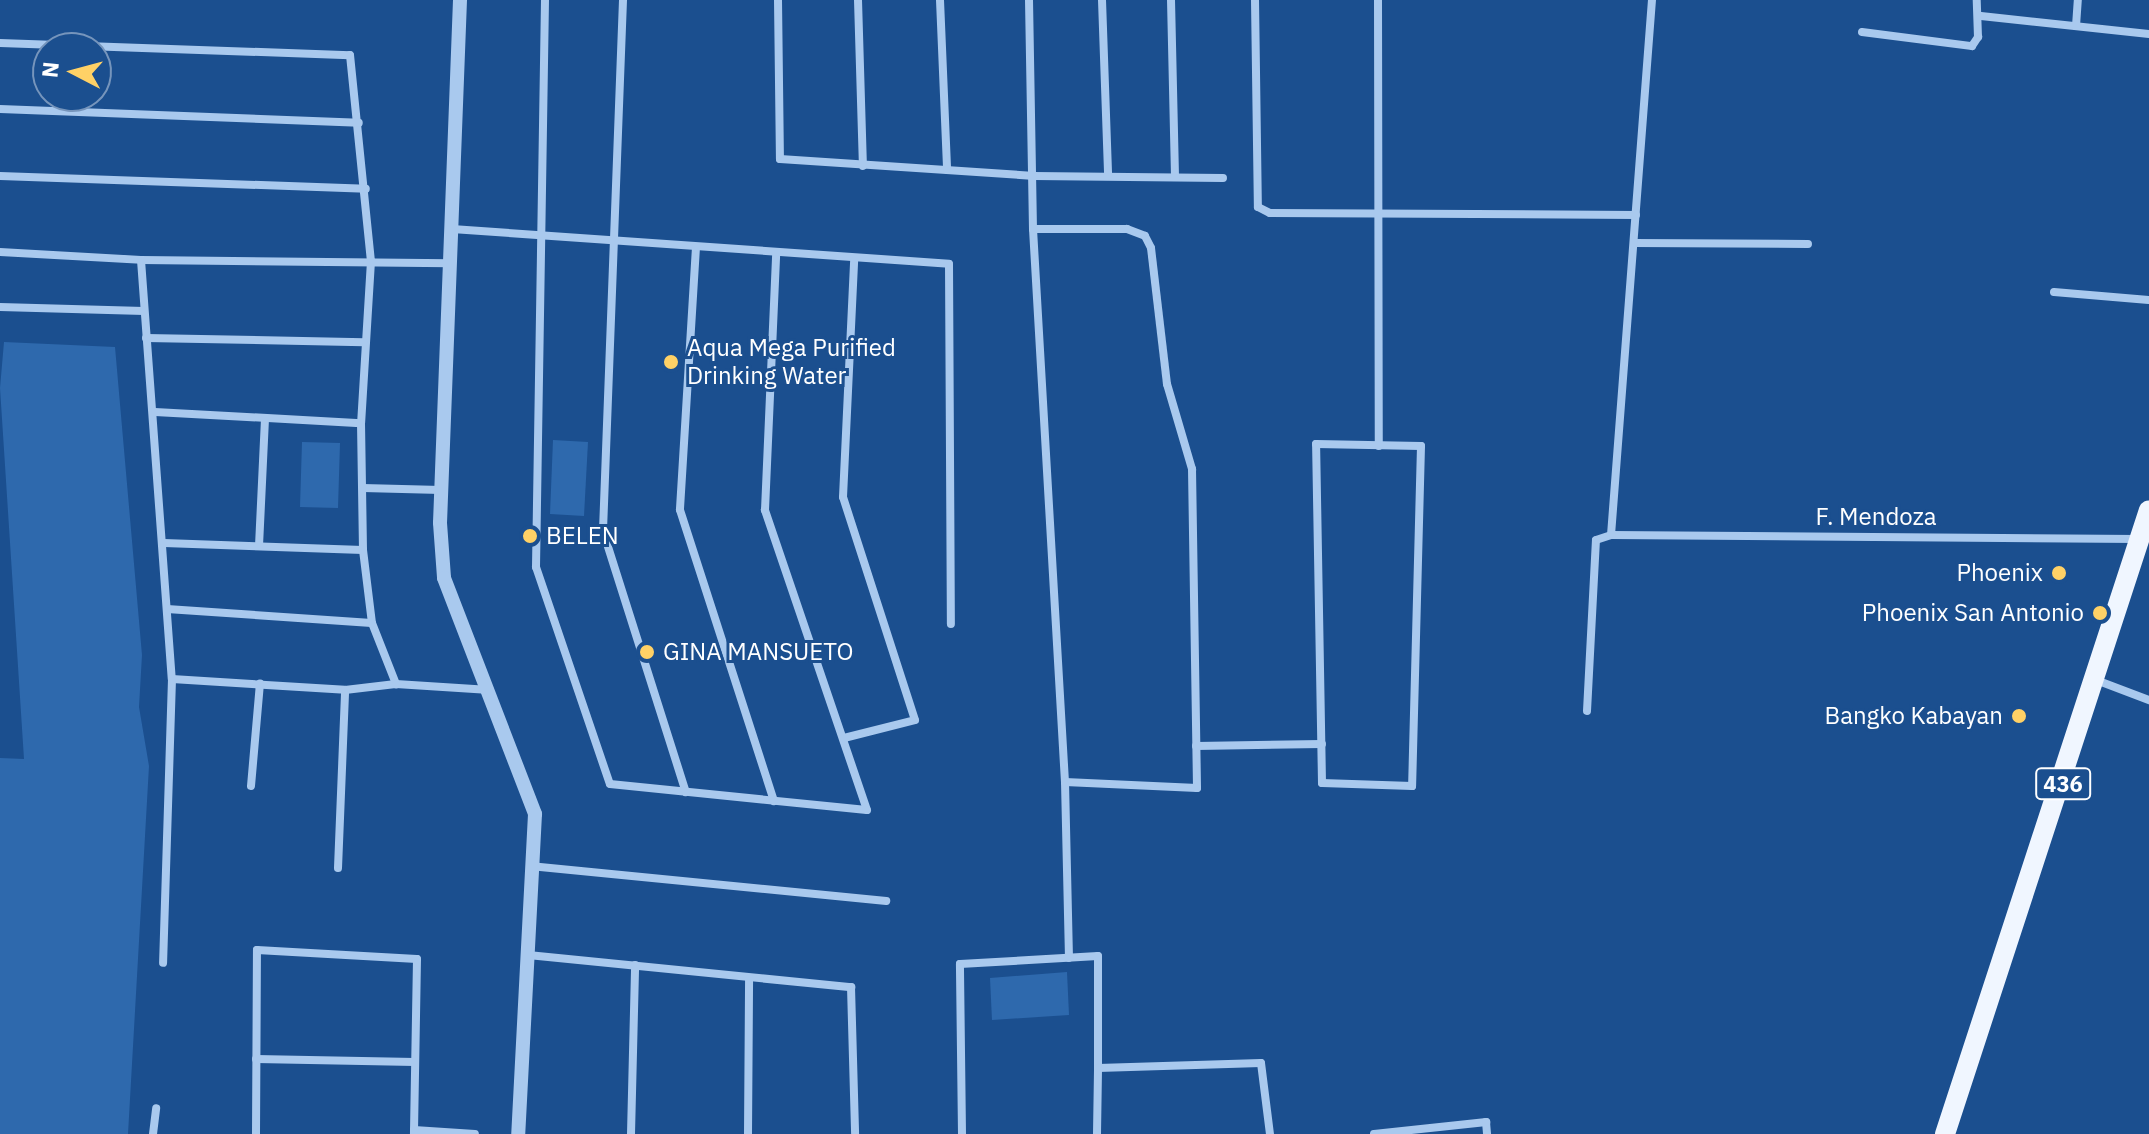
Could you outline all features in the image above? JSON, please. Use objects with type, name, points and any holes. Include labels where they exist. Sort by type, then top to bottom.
[{"type":"main road","name":"436","points":[[1945,1134],[1983,1028],[2149,510]]},
{"type":"street","points":[[460,0],[441,490],[444,578],[491,690],[535,814],[518,1134]]},
{"type":"street","points":[[545,0],[536,567],[610,784],[867,810],[765,510],[776,255]]},
{"type":"street","points":[[623,0],[617,240],[603,531],[686,792]]},
{"type":"street","points":[[778,0],[780,159],[1034,176],[1223,178]]},
{"type":"street","points":[[858,0],[863,166]]},
{"type":"street","points":[[940,0],[947,170]]},
{"type":"street","points":[[1029,0],[1033,229],[1065,782],[1069,958]]},
{"type":"street","points":[[1102,0],[1108,176]]},
{"type":"street","points":[[1171,0],[1175,176]]},
{"type":"street","points":[[1255,0],[1258,207],[1270,213],[1636,215]]},
{"type":"street","points":[[1378,0],[1379,446]]},
{"type":"street","points":[[1587,711],[1596,540],[1611,535],[1652,0]]},
{"type":"street","points":[[1862,32],[1972,46],[1981,16],[1977,0]]},
{"type":"street","points":[[2076,26],[2078,0]]},
{"type":"street","points":[[1981,16],[2149,34]]},
{"type":"street","points":[[0,43],[350,55],[371,261],[361,423],[363,550],[372,623],[396,684]]},
{"type":"street","points":[[0,109],[359,123]]},
{"type":"street","points":[[0,176],[366,189]]},
{"type":"street","points":[[452,229],[854,261],[949,264],[951,624]]},
{"type":"street","points":[[1033,229],[1127,229],[1145,236],[1151,248],[1167,384],[1192,469],[1197,788],[1065,782]]},
{"type":"street","points":[[1634,243],[1808,244]]},
{"type":"street","points":[[696,247],[680,510],[774,801]]},
{"type":"street","points":[[0,252],[141,260],[450,263]]},
{"type":"street","points":[[141,260],[155,412],[172,679],[163,963]]},
{"type":"street","points":[[844,738],[915,720],[843,497],[854,261]]},
{"type":"street","points":[[2054,292],[2149,300]]},
{"type":"street","points":[[0,307],[144,311]]},
{"type":"street","points":[[146,338],[364,342]]},
{"type":"street","points":[[155,412],[361,423]]},
{"type":"street","points":[[259,546],[265,418]]},
{"type":"street","points":[[1316,444],[1421,446],[1412,786],[1322,783],[1322,744],[1316,444]]},
{"type":"street","points":[[363,488],[441,490]]},
{"type":"street","name":"F. Mendoza","points":[[1611,535],[2140,539]]},
{"type":"street","points":[[164,543],[363,550]]},
{"type":"street","points":[[167,609],[372,623]]},
{"type":"street","points":[[172,679],[345,690],[396,684],[491,690]]},
{"type":"street","points":[[2096,680],[2149,700]]},
{"type":"street","points":[[251,786],[260,683]]},
{"type":"street","points":[[338,868],[345,690]]},
{"type":"street","points":[[1196,746],[1322,744]]},
{"type":"street","points":[[530,866],[886,901]]},
{"type":"street","points":[[256,1134],[257,950],[417,959],[414,1132],[475,1134]]},
{"type":"street","points":[[528,955],[851,987],[855,1134]]},
{"type":"street","points":[[962,1134],[960,964],[1098,956],[1097,1134]]},
{"type":"street","points":[[631,1134],[635,965]]},
{"type":"street","points":[[748,1134],[749,978]]},
{"type":"street","points":[[256,1059],[415,1062]]},
{"type":"street","points":[[1098,1068],[1261,1063],[1270,1134]]},
{"type":"street","points":[[153,1134],[156,1108]]},
{"type":"street","points":[[1374,1134],[1486,1122],[1487,1134]]},
{"type":"shaded area","points":[[4,342],[115,347],[142,655],[139,707],[149,766],[128,1134],[0,1134],[0,758],[24,759],[0,388]]},
{"type":"shaded area","points":[[553,440],[588,442],[584,516],[550,514]]},
{"type":"shaded area","points":[[302,442],[340,443],[338,508],[300,507]]},
{"type":"shaded area","points":[[1067,972],[1069,1015],[992,1020],[990,978]]},
{"type":"place","name":"Aqua Mega Purified Drinking Water","points":[[671,362]]},
{"type":"place","name":"BELEN","points":[[530,536]]},
{"type":"place","name":"Phoenix","points":[[2059,573]]},
{"type":"place","name":"Phoenix San Antonio","points":[[2100,613]]},
{"type":"place","name":"GINA MANSUETO","points":[[647,652]]},
{"type":"place","name":"Bangko Kabayan","points":[[2019,716]]}]
